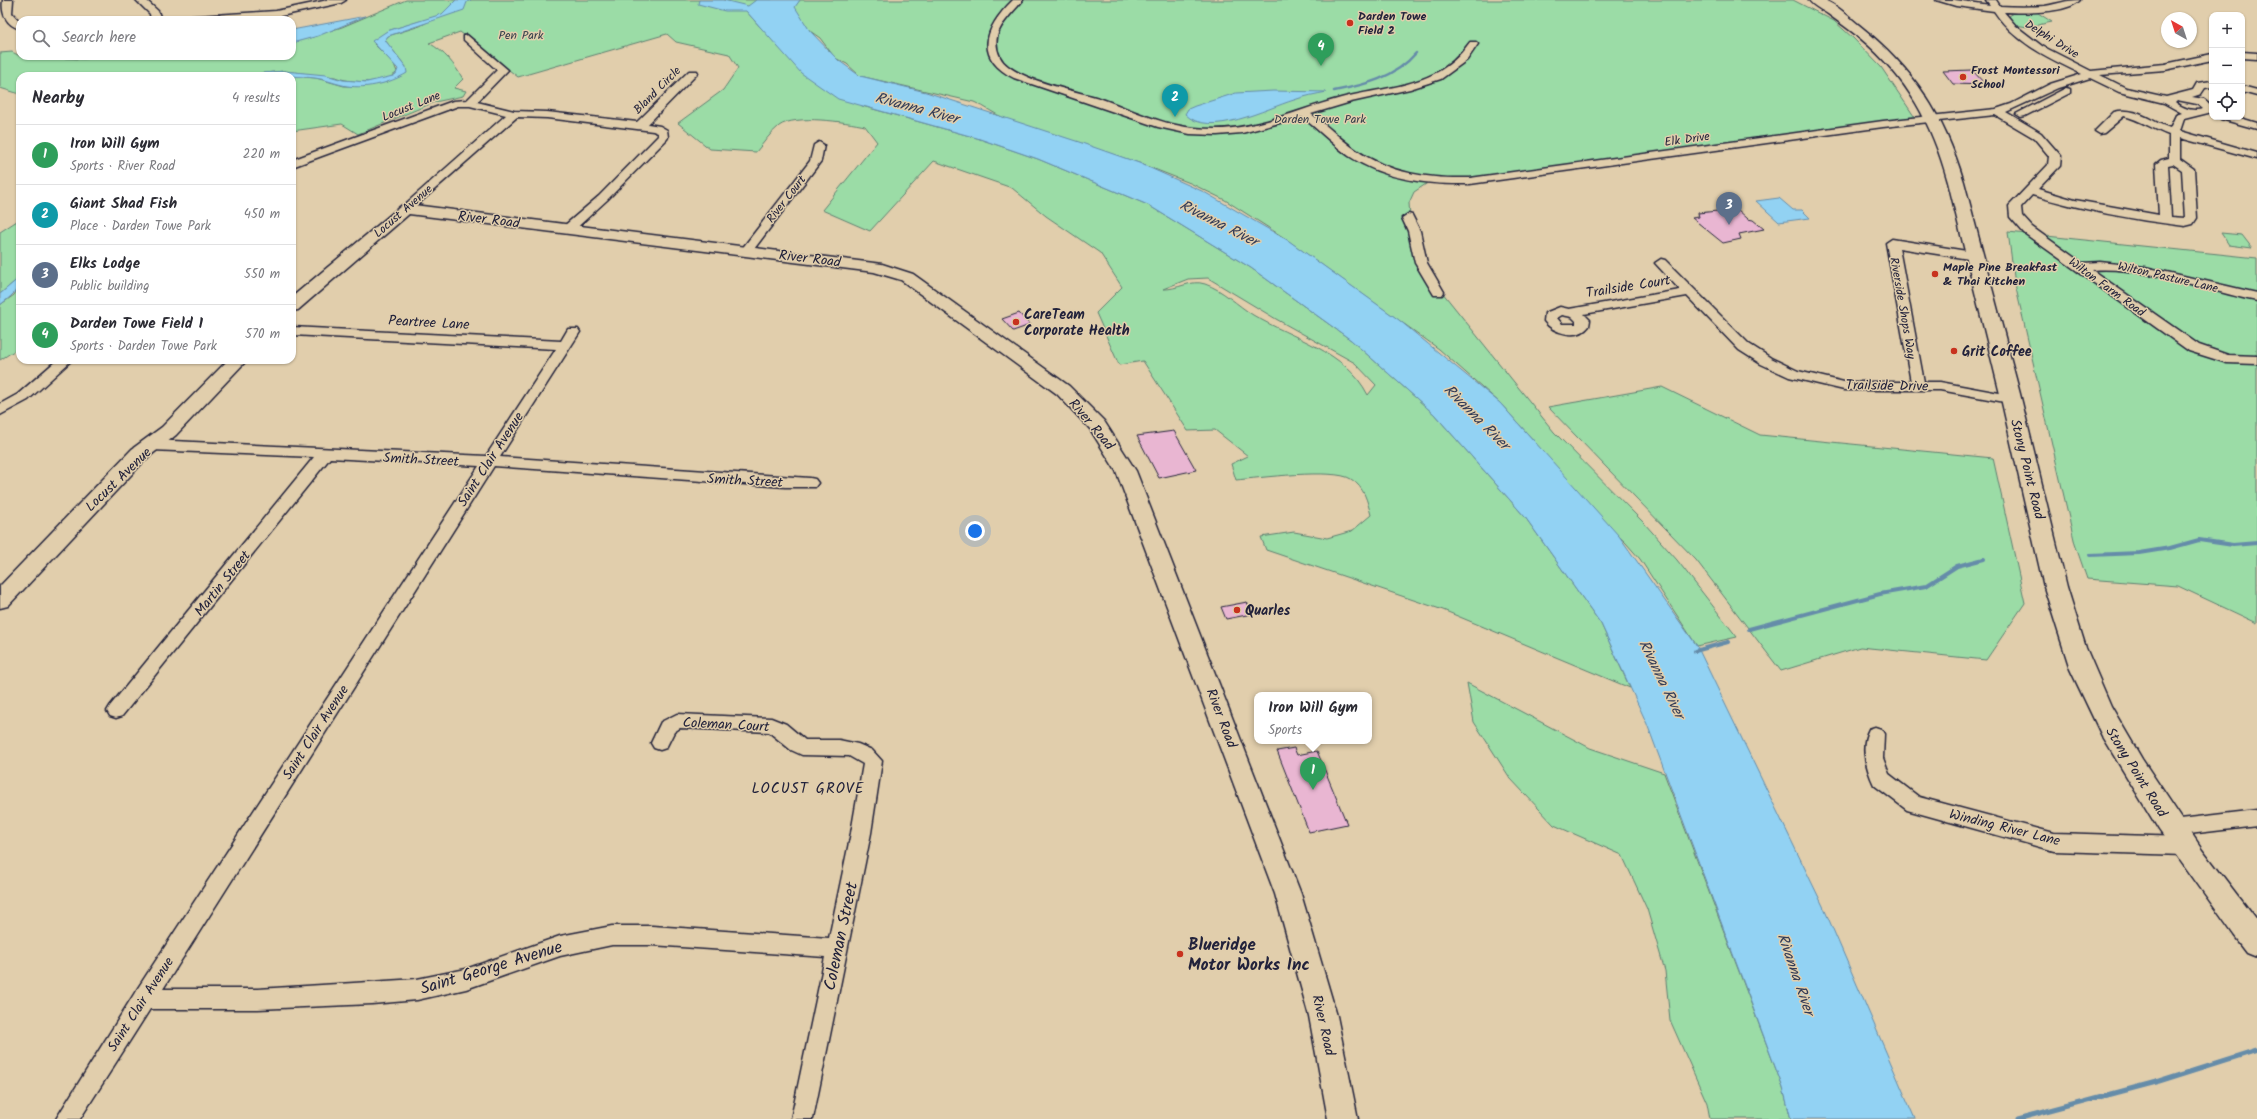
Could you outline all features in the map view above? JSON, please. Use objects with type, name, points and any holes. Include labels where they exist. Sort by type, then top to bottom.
[{"type":"main road","name":"Stony Point Road","points":[[1815,0],[1852,25],[1884,53],[1942,119],[1954,180],[1975,256],[2055,583],[2065,621],[2084,675],[2112,733],[2172,828],[2257,943]]},
{"type":"street","points":[[8,0],[6,13],[8,18],[16,23]]},
{"type":"street","points":[[141,0],[155,13],[155,16]]},
{"type":"street","points":[[244,16],[276,14],[341,0]]},
{"type":"street","points":[[1018,0],[996,24],[992,40],[993,51],[998,62],[1018,76],[1093,100],[1154,123],[1191,131],[1239,130],[1343,101],[1425,82],[1455,66],[1468,53],[1473,44]]},
{"type":"street","points":[[1941,0],[1993,4],[2023,9],[2053,6],[2075,0]]},
{"type":"street","points":[[2041,0],[2053,6]]},
{"type":"street","name":"Delphi Drive","points":[[1993,4],[2004,21],[2025,40],[2058,60],[2102,80],[2107,84],[2174,100],[2194,99],[2207,110]]},
{"type":"street","points":[[259,15],[266,5]]},
{"type":"street","points":[[467,38],[503,70],[470,103]]},
{"type":"street","points":[[2245,56],[2257,56]]},
{"type":"street","points":[[1942,119],[1970,123],[2008,118],[2025,113],[2075,88],[2102,80],[2209,58]]},
{"type":"street","name":"Elk Drive","points":[[1302,113],[1325,128],[1352,152],[1369,163],[1406,176],[1442,181],[1470,182],[1883,124],[1942,119],[1997,112],[2015,106],[2054,86],[2089,74],[2165,67]]},
{"type":"street","name":"Bland Circle","points":[[640,126],[693,73]]},
{"type":"street","points":[[2175,160],[2174,133],[2180,118],[2174,100],[2197,92],[2201,85],[2209,84]]},
{"type":"street","points":[[2245,91],[2257,94]]},
{"type":"street","points":[[2180,118],[2207,110],[2197,92]]},
{"type":"street","name":"Locust Lane","points":[[296,163],[444,107],[470,103],[514,114],[542,115],[640,126],[656,128],[663,132],[663,137],[646,156],[568,229]]},
{"type":"street","name":"Wilton Farm Road","points":[[1997,112],[2037,135],[2050,147],[2055,156],[2054,166],[2015,206],[2016,217],[2028,230],[2194,348],[2227,359],[2257,360]]},
{"type":"street","points":[[2100,131],[2118,114],[2124,112],[2141,117],[2156,127],[2174,133],[2257,156]]},
{"type":"street","name":"Locust Avenue","points":[[296,303],[514,114]]},
{"type":"street","points":[[2245,118],[2257,121]]},
{"type":"street","points":[[2236,120],[2257,126]]},
{"type":"street","name":"River Court","points":[[747,250],[815,161],[819,150],[819,145]]},
{"type":"street","points":[[2029,190],[2091,207],[2164,220],[2189,222],[2191,218],[2188,169],[2175,160],[2162,164],[2164,220]]},
{"type":"street","name":"River Road","points":[[406,209],[858,263],[907,277],[1063,390],[1086,413],[1113,447],[1131,480],[1288,894],[1323,1016],[1343,1119]]},
{"type":"street","points":[[1408,218],[1414,231],[1423,268],[1438,292]]},
{"type":"street","name":"Riverside Shops Way","points":[[1918,384],[1892,243],[1975,256]]},
{"type":"street","name":"Trailside Drive","points":[[1661,263],[1744,347],[1781,368],[1811,379],[1844,386],[1874,387],[1918,384],[1956,388],[2010,399]]},
{"type":"street","name":"Wilton Pasture Lane","points":[[2078,267],[2098,264],[2121,266],[2257,297]]},
{"type":"street","name":"Trailside Court","points":[[1571,312],[1690,292]]},
{"type":"street","name":"Peartree Lane","points":[[296,331],[569,338]]},
{"type":"street","name":"Saint Clair Avenue","points":[[66,1119],[569,338]]},
{"type":"street","points":[[0,410],[23,397],[60,364]]},
{"type":"street","name":"Locust Avenue","points":[[0,600],[139,454],[152,445],[191,410],[234,364]]},
{"type":"street","name":"Smith Street","points":[[152,445],[612,469],[734,480],[810,483]]},
{"type":"street","name":"Martin Street","points":[[116,711],[192,620],[325,454]]},
{"type":"street","name":"Coleman Court","points":[[660,743],[667,727],[677,721],[771,725],[778,728],[794,743],[802,747],[858,750],[867,754]]},
{"type":"street","name":"Winding River Lane","points":[[1875,734],[1874,758],[1881,779],[1914,804],[2054,842],[2184,846]]},
{"type":"street","name":"Coleman Street","points":[[802,1119],[838,948],[872,771],[873,761],[867,754]]},
{"type":"street","points":[[2172,828],[2257,818]]},
{"type":"street","name":"Saint George Avenue","points":[[144,998],[199,1001],[261,1000],[408,992],[447,984],[480,974],[569,943],[599,937],[627,934],[782,947],[838,948]]},
{"type":"green space","name":"Pen Park","points":[[406,0],[456,0],[450,6],[463,0],[772,0],[747,12],[761,28],[862,106],[977,138],[1038,159],[1148,205],[1251,268],[1351,340],[1434,414],[1525,517],[1601,624],[1630,688],[1443,610],[1266,550],[1261,537],[1294,532],[1327,538],[1352,531],[1371,515],[1367,500],[1359,486],[1351,479],[1329,474],[1278,476],[1236,480],[1231,464],[1248,456],[1215,430],[1188,431],[1143,361],[1119,365],[1096,313],[1122,287],[1100,253],[1046,216],[1012,188],[934,161],[870,231],[822,210],[877,142],[865,126],[821,120],[797,120],[787,122],[779,126],[756,152],[710,149],[678,123],[723,90],[738,68],[729,54],[676,42],[667,34],[518,77],[460,32],[429,43],[453,63],[463,79],[454,88],[466,91],[463,96],[435,102],[358,134],[342,124],[296,130],[296,76],[316,78],[344,86],[388,82],[406,67],[385,40],[388,36],[420,26],[441,15],[387,31],[374,44],[394,64],[397,72],[385,79],[376,81],[349,81],[335,77],[284,71],[16,72],[16,93],[0,88],[0,53],[12,52],[16,54],[16,60],[296,60],[296,42],[342,27]],"holes":[[[1208,278],[1276,319],[1355,363],[1376,385],[1368,395],[1358,380],[1346,367],[1332,356],[1253,315],[1212,287],[1205,284],[1194,283],[1163,289],[1188,279]]]},
{"type":"green space","name":"Darden Towe Park","points":[[800,0],[1793,0],[1834,21],[1881,67],[1918,122],[1478,181],[1432,180],[1414,192],[1409,203],[1410,217],[1434,282],[1554,432],[1644,523],[1677,560],[1737,637],[1697,646],[1640,559],[1553,466],[1534,441],[1500,403],[1439,349],[1283,237],[1225,200],[1190,183],[1139,163],[1006,119],[974,102],[860,76],[847,64],[835,58],[820,38],[810,31],[793,8]]},
{"type":"green space","points":[[2014,13],[2038,13],[2052,22],[2028,27],[2015,25],[2009,16]]},
{"type":"green space","points":[[16,222],[16,280],[0,294],[0,232]]},
{"type":"green space","points":[[2008,232],[2257,258],[2257,623],[2178,586],[2087,579],[2075,544],[2015,284]]},
{"type":"green space","points":[[2221,233],[2242,235],[2252,248],[2229,245]]},
{"type":"green space","points":[[16,292],[16,350],[0,360],[0,305],[14,295]]},
{"type":"green space","points":[[1662,387],[1760,435],[1993,458],[2025,603],[1986,660],[1860,647],[1781,671],[1696,560],[1548,407]]},
{"type":"green space","points":[[1467,683],[1590,748],[1664,773],[1783,1088],[1791,1119],[1710,1119],[1707,1103],[1670,1020],[1665,971],[1647,909],[1622,855],[1554,825],[1510,778],[1474,722]]},
{"type":"water","points":[[456,0],[471,0],[467,2],[464,10],[388,36],[385,40],[406,67],[407,73],[400,77],[376,85],[358,87],[318,79],[296,77],[296,72],[326,75],[343,80],[367,82],[393,76],[396,74],[398,69],[372,41],[387,31],[442,14]]},
{"type":"water","name":"Rivanna River","points":[[699,0],[723,0],[748,6],[756,0],[800,0],[795,7],[810,31],[838,60],[860,76],[926,92],[1079,142],[1139,163],[1204,192],[1289,241],[1399,320],[1500,403],[1619,536],[1697,646],[1823,906],[1915,1119],[1791,1119],[1783,1088],[1647,724],[1601,624],[1525,517],[1434,414],[1351,340],[1251,268],[1148,205],[1038,159],[977,138],[838,99],[801,73],[746,11],[725,11],[698,4]]},
{"type":"water","points":[[366,16],[318,36],[296,42],[296,29]]},
{"type":"water","points":[[284,71],[294,72],[274,72]]},
{"type":"water","points":[[1273,91],[1327,92],[1302,97],[1254,115],[1223,123],[1195,121],[1185,114],[1188,109],[1195,106],[1236,93]]},
{"type":"water","points":[[1779,198],[1793,210],[1802,210],[1810,218],[1779,222],[1756,201]]},
{"type":"water","points":[[16,280],[16,290],[0,305],[0,294]]},
{"type":"building","name":"Frost Montessori School","points":[[1972,70],[1986,85],[1953,84],[1943,71]]},
{"type":"building","points":[[1737,209],[1748,219],[1753,220],[1764,229],[1739,234],[1741,239],[1723,243],[1692,218],[1699,217],[1698,213]]},
{"type":"building","name":"CareTeam Corporate Health","points":[[1019,313],[1030,325],[1013,331],[1002,319]]},
{"type":"building","points":[[1174,431],[1196,470],[1159,478],[1137,436]]},
{"type":"building","name":"Quarles","points":[[1247,602],[1252,614],[1226,619],[1221,607]]},
{"type":"building","points":[[1294,748],[1297,755],[1317,751],[1347,824],[1309,832],[1277,751]]},
{"type":"waterway","points":[[1334,91],[1379,79],[1399,69],[1416,53]]},
{"type":"waterway","points":[[2090,555],[2139,553],[2170,548],[2199,540],[2233,545],[2257,543]]},
{"type":"waterway","points":[[1749,629],[1880,594],[1926,586],[1957,566],[1984,559]]},
{"type":"waterway","points":[[1695,651],[1728,642]]},
{"type":"waterway","points":[[2017,1119],[2159,1081],[2257,1050]]},
{"type":"place","name":"Darden Towe Field 2","points":[[1350,23]]},
{"type":"place","name":"Darden Towe Field 1","points":[[1321,66]]},
{"type":"place","name":"Frost Montessori School","points":[[1963,77]]},
{"type":"place","name":"Giant Shad Fish","points":[[1175,117]]},
{"type":"place","name":"Elks Lodge","points":[[1729,225]]},
{"type":"place","name":"Maple Pine Breakfast & Thai Kitchen","points":[[1935,274]]},
{"type":"place","name":"CareTeam Corporate Health","points":[[1016,322]]},
{"type":"place","name":"Grit Coffee","points":[[1954,351]]},
{"type":"place","name":"Quarles","points":[[1237,610]]},
{"type":"place","name":"Iron Will Gym","points":[[1313,790]]},
{"type":"place","name":"Blueridge Motor Works Inc","points":[[1180,954]]},
{"type":"district","name":"LOCUST GROVE","points":[[808,788]]}]
